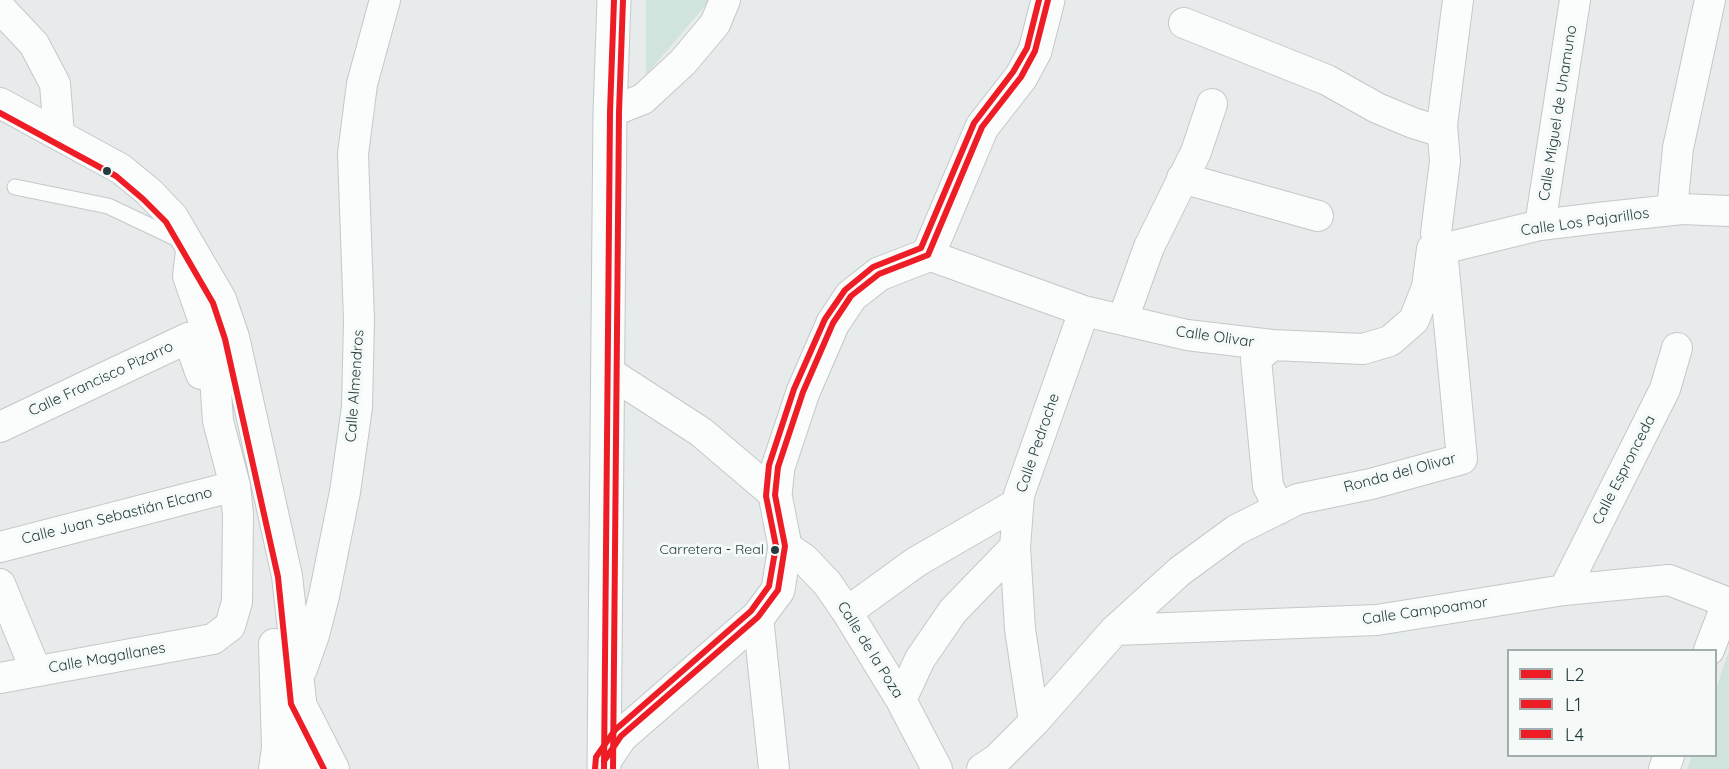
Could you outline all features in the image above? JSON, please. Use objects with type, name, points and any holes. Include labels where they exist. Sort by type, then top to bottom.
[{"type":"street","name":"Calle Almendros","points":[[301,769],[304,727],[299,690],[324,596],[345,492],[357,407],[359,320],[353,154],[362,84],[384,0]]},
{"type":"street","points":[[604,765],[610,373],[610,112],[615,0]]},
{"type":"street","points":[[610,112],[643,99],[683,62],[715,24],[725,0]]},
{"type":"street","points":[[604,765],[621,736],[758,617],[778,590],[785,546],[775,495],[778,467],[803,392],[833,322],[851,296],[879,274],[928,255],[982,127],[1021,77],[1035,51],[1048,0]]},
{"type":"street","name":"Ronda del Olivar","points":[[982,769],[997,759],[1034,722],[1115,630],[1180,571],[1236,530],[1298,499],[1371,484],[1462,459],[1439,241],[1445,162],[1442,132],[1458,0]]},
{"type":"street","name":"Calle Miguel de Unamuno","points":[[1540,225],[1575,0]]},
{"type":"street","points":[[1672,210],[1678,148],[1710,0]]},
{"type":"street","points":[[0,8],[34,44],[55,84],[59,135]]},
{"type":"street","points":[[1184,23],[1328,80],[1377,108],[1442,132]]},
{"type":"street","points":[[0,104],[122,169],[173,217],[221,299],[234,337],[287,576],[299,690],[334,769]]},
{"type":"street","points":[[1123,319],[1149,247],[1196,152],[1212,104]]},
{"type":"street","points":[[1182,178],[1318,216]]},
{"type":"street","name":"Calle Los Pajarillos","points":[[1439,241],[1540,225],[1672,210],[1729,211]]},
{"type":"street","name":"Calle Olivar","points":[[928,255],[1084,311],[1187,335],[1272,345],[1363,350],[1390,341],[1414,320],[1427,287],[1428,261],[1439,241]]},
{"type":"street","points":[[192,246],[188,276],[213,348],[218,421],[235,486]]},
{"type":"street","name":"Calle Pedroche","points":[[1034,722],[1020,629],[1015,547],[1018,503],[1039,435],[1084,311]]},
{"type":"street","name":"Calle Francisco Pizarro","points":[[0,427],[188,338],[218,421]]},
{"type":"street","points":[[1272,345],[1256,359],[1269,486],[1279,509]]},
{"type":"street","name":"Calle Espronceda","points":[[1564,590],[1665,389],[1677,348]]},
{"type":"street","points":[[610,373],[701,432],[775,495]]},
{"type":"street","name":"Calle Juan Sebastián Elcano","points":[[0,547],[235,486]]},
{"type":"street","name":"Calle Magallanes","points":[[0,678],[213,639],[230,626],[237,602],[238,514],[235,486]]},
{"type":"street","points":[[848,612],[916,562],[1018,503]]},
{"type":"street","name":"Calle de la Poza","points":[[785,546],[804,559],[827,583],[848,612],[901,699],[937,769]]},
{"type":"street","points":[[901,699],[920,659],[953,611],[1015,547]]},
{"type":"street","name":"Calle Campoamor","points":[[1115,630],[1377,620],[1564,590],[1669,580],[1728,603]]},
{"type":"street","points":[[0,584],[36,671]]},
{"type":"street","points":[[1710,649],[1728,603]]},
{"type":"street","points":[[758,617],[774,769]]},
{"type":"street","points":[[274,644],[277,748],[274,769]]},
{"type":"lane","points":[[15,187],[108,206],[192,246]]},
{"type":"shaded area","points":[[646,0],[710,0],[646,75]]},
{"type":"shaded area","points":[[1729,651],[1729,769],[1687,769],[1692,757],[1717,757],[1717,686]]},
{"type":"transit line","name":"L2","points":[[604,769],[610,112],[614,0]]},
{"type":"transit line","name":"L1","points":[[613,769],[619,112],[623,0]]},
{"type":"transit line","name":"L4","points":[[595,769],[596,757],[615,730],[751,611],[769,586],[776,546],[766,496],[769,465],[794,389],[825,319],[845,290],[873,267],[921,248],[974,123],[1013,72],[1027,48],[1039,0]]},
{"type":"transit line","name":"L2","points":[[604,761],[621,736],[758,617],[778,590],[785,546],[775,495],[778,467],[803,392],[833,323],[851,296],[879,274],[928,255],[982,127],[1021,77],[1035,51],[1048,0]]},
{"type":"transit line","name":"L1","points":[[0,113],[116,176],[143,199],[166,222],[213,303],[225,339],[278,577],[291,704],[324,769]]},
{"type":"place","name":"Carretera - Real","points":[[775,550]]}]
